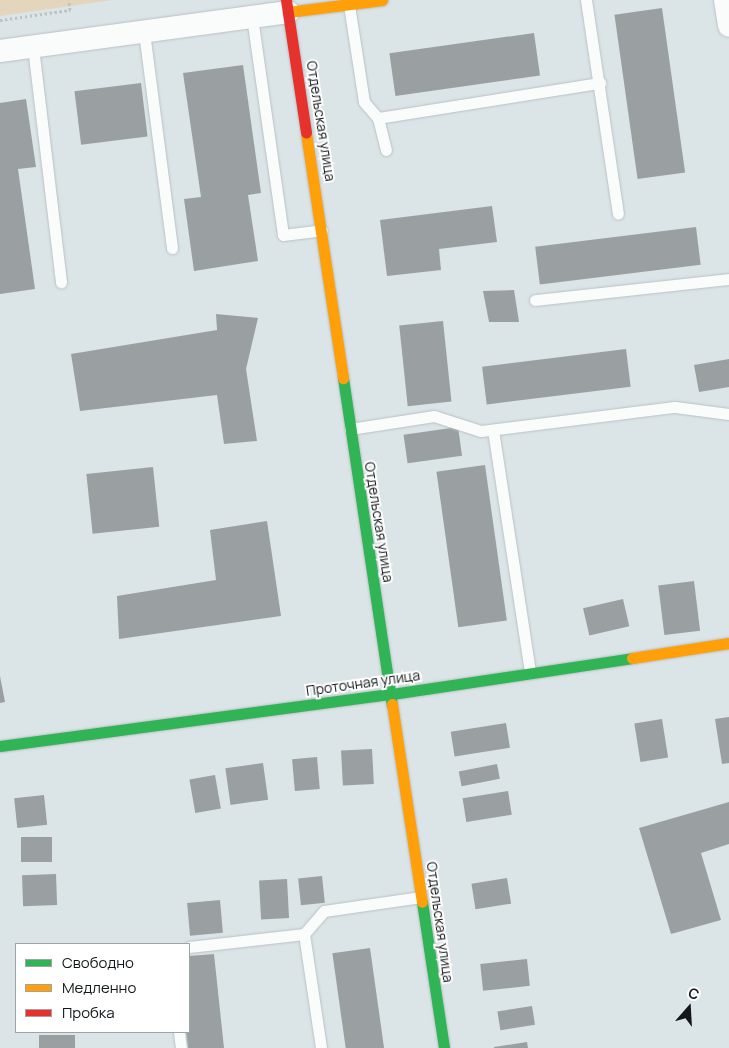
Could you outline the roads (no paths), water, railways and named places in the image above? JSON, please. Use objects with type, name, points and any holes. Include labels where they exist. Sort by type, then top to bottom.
[{"type":"street","points":[[0,51],[252,17],[287,6],[349,5],[382,0]]},
{"type":"street","points":[[725,0],[729,26]]},
{"type":"street","name":"Отдельская улица","points":[[287,6],[444,1048]]},
{"type":"street","name":"Проточная улица","points":[[0,746],[392,694],[729,644]]},
{"type":"lane","points":[[586,0],[618,214]]},
{"type":"lane","points":[[349,5],[364,102],[378,118],[386,150]]},
{"type":"lane","points":[[252,17],[284,235],[322,230]]},
{"type":"lane","points":[[144,32],[172,248]]},
{"type":"lane","points":[[33,47],[61,282]]},
{"type":"lane","points":[[378,118],[600,84]]},
{"type":"lane","points":[[535,300],[729,279]]},
{"type":"lane","points":[[350,429],[434,416],[481,432],[675,406],[729,414]]},
{"type":"lane","points":[[493,430],[530,674]]},
{"type":"lane","points":[[190,947],[304,934],[324,911],[421,897]]},
{"type":"lane","points":[[304,934],[321,1048]]},
{"type":"lane","points":[[179,1033],[181,1048]]}]
